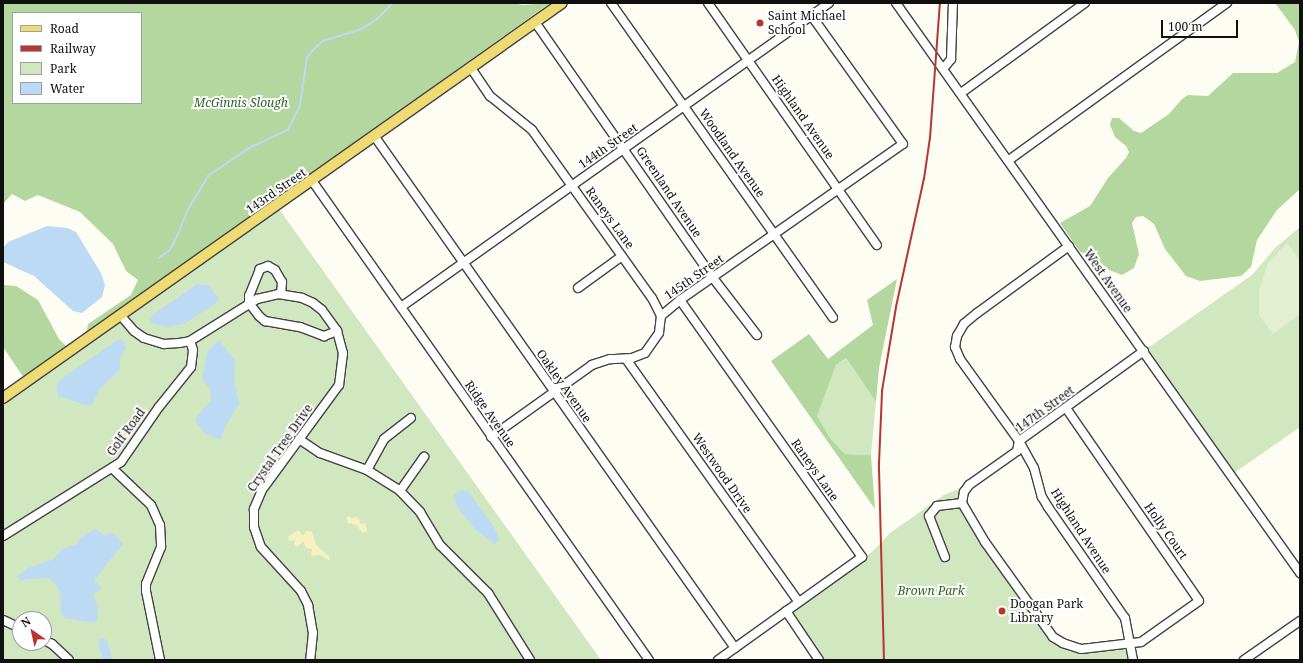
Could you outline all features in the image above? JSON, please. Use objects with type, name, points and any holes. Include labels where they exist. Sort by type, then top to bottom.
[{"type":"main road","name":"143rd Street","points":[[3,398],[312,182],[562,3]]},
{"type":"street","name":"Woodland Avenue","points":[[611,3],[833,318]]},
{"type":"street","name":"Highland Avenue","points":[[708,3],[877,245]]},
{"type":"street","name":"144th Street","points":[[401,307],[829,3]]},
{"type":"street","name":"West Avenue","points":[[896,3],[1009,160],[1300,573]]},
{"type":"street","points":[[943,69],[951,59],[953,3]]},
{"type":"street","points":[[961,93],[1085,3]]},
{"type":"street","points":[[1009,160],[1227,3]]},
{"type":"street","name":"145th Street","points":[[491,436],[596,363],[626,359],[645,353],[655,342],[661,316],[680,300],[775,235],[902,144],[811,15]]},
{"type":"street","name":"Greenland Avenue","points":[[535,22],[757,336]]},
{"type":"street","name":"Raneys Lane","points":[[472,68],[490,96],[532,130],[658,306],[661,316]]},
{"type":"street","name":"Oakley Avenue","points":[[375,137],[735,648]]},
{"type":"street","name":"Ridge Avenue","points":[[312,182],[649,660]]},
{"type":"street","name":"Highland Avenue","points":[[1069,246],[964,324],[957,336],[954,347],[960,359],[1019,441],[1034,468],[1042,497],[1125,618],[1131,643],[1133,660]]},
{"type":"street","points":[[578,288],[622,256]]},
{"type":"street","points":[[281,294],[280,278],[272,268],[263,267],[257,272],[249,291],[250,303],[265,321],[300,328],[324,336],[337,331]]},
{"type":"street","name":"Crystal Tree Drive","points":[[121,316],[134,331],[154,342],[164,344],[190,341],[250,303],[265,296],[281,294],[302,298],[312,303],[322,310],[337,331],[343,352],[338,385],[262,490],[254,509],[254,519],[261,547],[301,591],[308,605],[313,633],[310,660]]},
{"type":"street","name":"Raneys Lane","points":[[680,300],[862,556],[799,602]]},
{"type":"street","name":"Golf Road","points":[[3,536],[113,469],[121,462],[159,407],[192,367],[193,350],[190,341]]},
{"type":"street","name":"147th Street","points":[[962,503],[964,492],[969,485],[1017,451],[1019,441],[1144,351]]},
{"type":"street","name":"Westwood Drive","points":[[626,359],[799,602]]},
{"type":"street","name":"Holly Court","points":[[1066,408],[1199,601],[1141,642],[1131,643]]},
{"type":"street","points":[[367,470],[384,440],[411,418]]},
{"type":"street","points":[[299,439],[320,453],[367,470],[400,491],[420,512],[440,545],[488,593],[530,660]]},
{"type":"street","points":[[400,491],[424,457]]},
{"type":"street","points":[[113,469],[151,505],[160,525],[161,547],[146,584],[146,591],[160,660]]},
{"type":"street","points":[[944,557],[929,516],[937,506],[962,503],[985,542],[1053,637],[1063,643],[1081,649],[1131,643]]},
{"type":"street","points":[[718,660],[799,602]]},
{"type":"street","points":[[786,611],[819,660]]},
{"type":"street","points":[[1246,659],[1300,621]]},
{"type":"street","points":[[52,644],[68,660]]},
{"type":"green space","name":"McGinnis Slough","points":[[3,3],[513,3],[523,5],[550,3],[86,335],[88,324],[131,295],[138,280],[126,271],[113,244],[80,212],[38,195],[25,201],[12,194],[3,204]]},
{"type":"green space","points":[[1275,3],[1300,3],[1300,189],[1277,210],[1257,240],[1251,267],[1241,276],[1200,281],[1186,276],[1165,249],[1154,224],[1143,216],[1136,217],[1132,223],[1139,254],[1134,268],[1122,275],[1109,270],[1093,256],[1080,252],[1060,223],[1090,206],[1108,178],[1126,158],[1129,152],[1126,146],[1115,137],[1110,125],[1112,118],[1119,118],[1134,131],[1141,133],[1169,114],[1182,99],[1188,95],[1208,96],[1233,73],[1277,73],[1295,62],[1299,42],[1295,30]]},
{"type":"green space","points":[[279,209],[601,660],[3,660],[3,401]]},
{"type":"green space","points":[[1300,227],[1300,427],[1234,473],[1145,350],[1252,275],[1275,248]]},
{"type":"green space","points":[[1287,243],[1300,260],[1300,314],[1273,334],[1259,315],[1259,290],[1268,263]]},
{"type":"green space","points":[[897,279],[879,368],[876,402],[846,358],[836,365],[817,416],[830,438],[845,454],[871,455],[875,509],[771,361],[809,334],[828,359],[873,325],[867,300]]},
{"type":"green space","points":[[3,285],[16,286],[38,300],[59,339],[68,348],[24,378],[3,347]]},
{"type":"green space","points":[[846,358],[876,402],[871,455],[845,454],[830,438],[816,416],[836,365]]},
{"type":"green space","name":"Brown Park","points":[[963,487],[959,499],[963,516],[1046,634],[1057,644],[1072,652],[1125,648],[1129,660],[823,660],[791,612],[873,551],[890,533],[944,495]]},
{"type":"sand","points":[[349,516],[352,519],[355,517],[359,518],[360,524],[365,523],[367,531],[363,533],[356,525],[348,523],[346,518]]},
{"type":"sand","points":[[298,530],[303,536],[306,531],[312,532],[316,545],[329,556],[330,561],[320,555],[311,556],[312,549],[306,548],[303,541],[298,547],[294,545],[295,540],[289,541],[288,537]]},
{"type":"water","points":[[47,226],[68,228],[76,232],[101,273],[105,285],[102,297],[82,313],[73,311],[34,276],[3,262],[3,248],[8,242]]},
{"type":"water","points":[[197,284],[208,285],[219,299],[216,303],[184,324],[169,327],[151,323],[150,319],[153,315]]},
{"type":"water","points":[[119,339],[124,341],[126,348],[120,358],[120,370],[99,390],[93,403],[89,406],[58,396],[56,387],[61,379]]},
{"type":"water","points":[[219,340],[235,361],[234,379],[239,404],[225,426],[221,440],[205,433],[196,422],[196,418],[210,401],[211,391],[202,378],[208,350]]},
{"type":"water","points":[[462,490],[469,492],[494,527],[499,539],[496,545],[475,529],[457,506],[454,495]]},
{"type":"water","points":[[95,529],[105,535],[113,533],[123,544],[94,580],[102,588],[93,595],[98,607],[97,621],[95,623],[64,618],[61,613],[60,592],[55,583],[48,578],[21,580],[16,577],[28,568],[54,559],[62,549],[79,543],[80,538]]},
{"type":"water","points":[[100,638],[104,638],[108,643],[112,660],[103,660],[99,644]]},
{"type":"waterway","points":[[159,258],[169,251],[174,243],[189,208],[208,176],[251,147],[288,130],[300,105],[307,58],[311,52],[323,41],[360,30],[376,20],[393,3]]},
{"type":"railway","points":[[884,660],[879,464],[882,391],[896,307],[924,179],[930,138],[940,3]]},
{"type":"place","name":"Saint Michael School","points":[[760,23]]},
{"type":"place","name":"Doogan Park Library","points":[[1002,611]]}]
